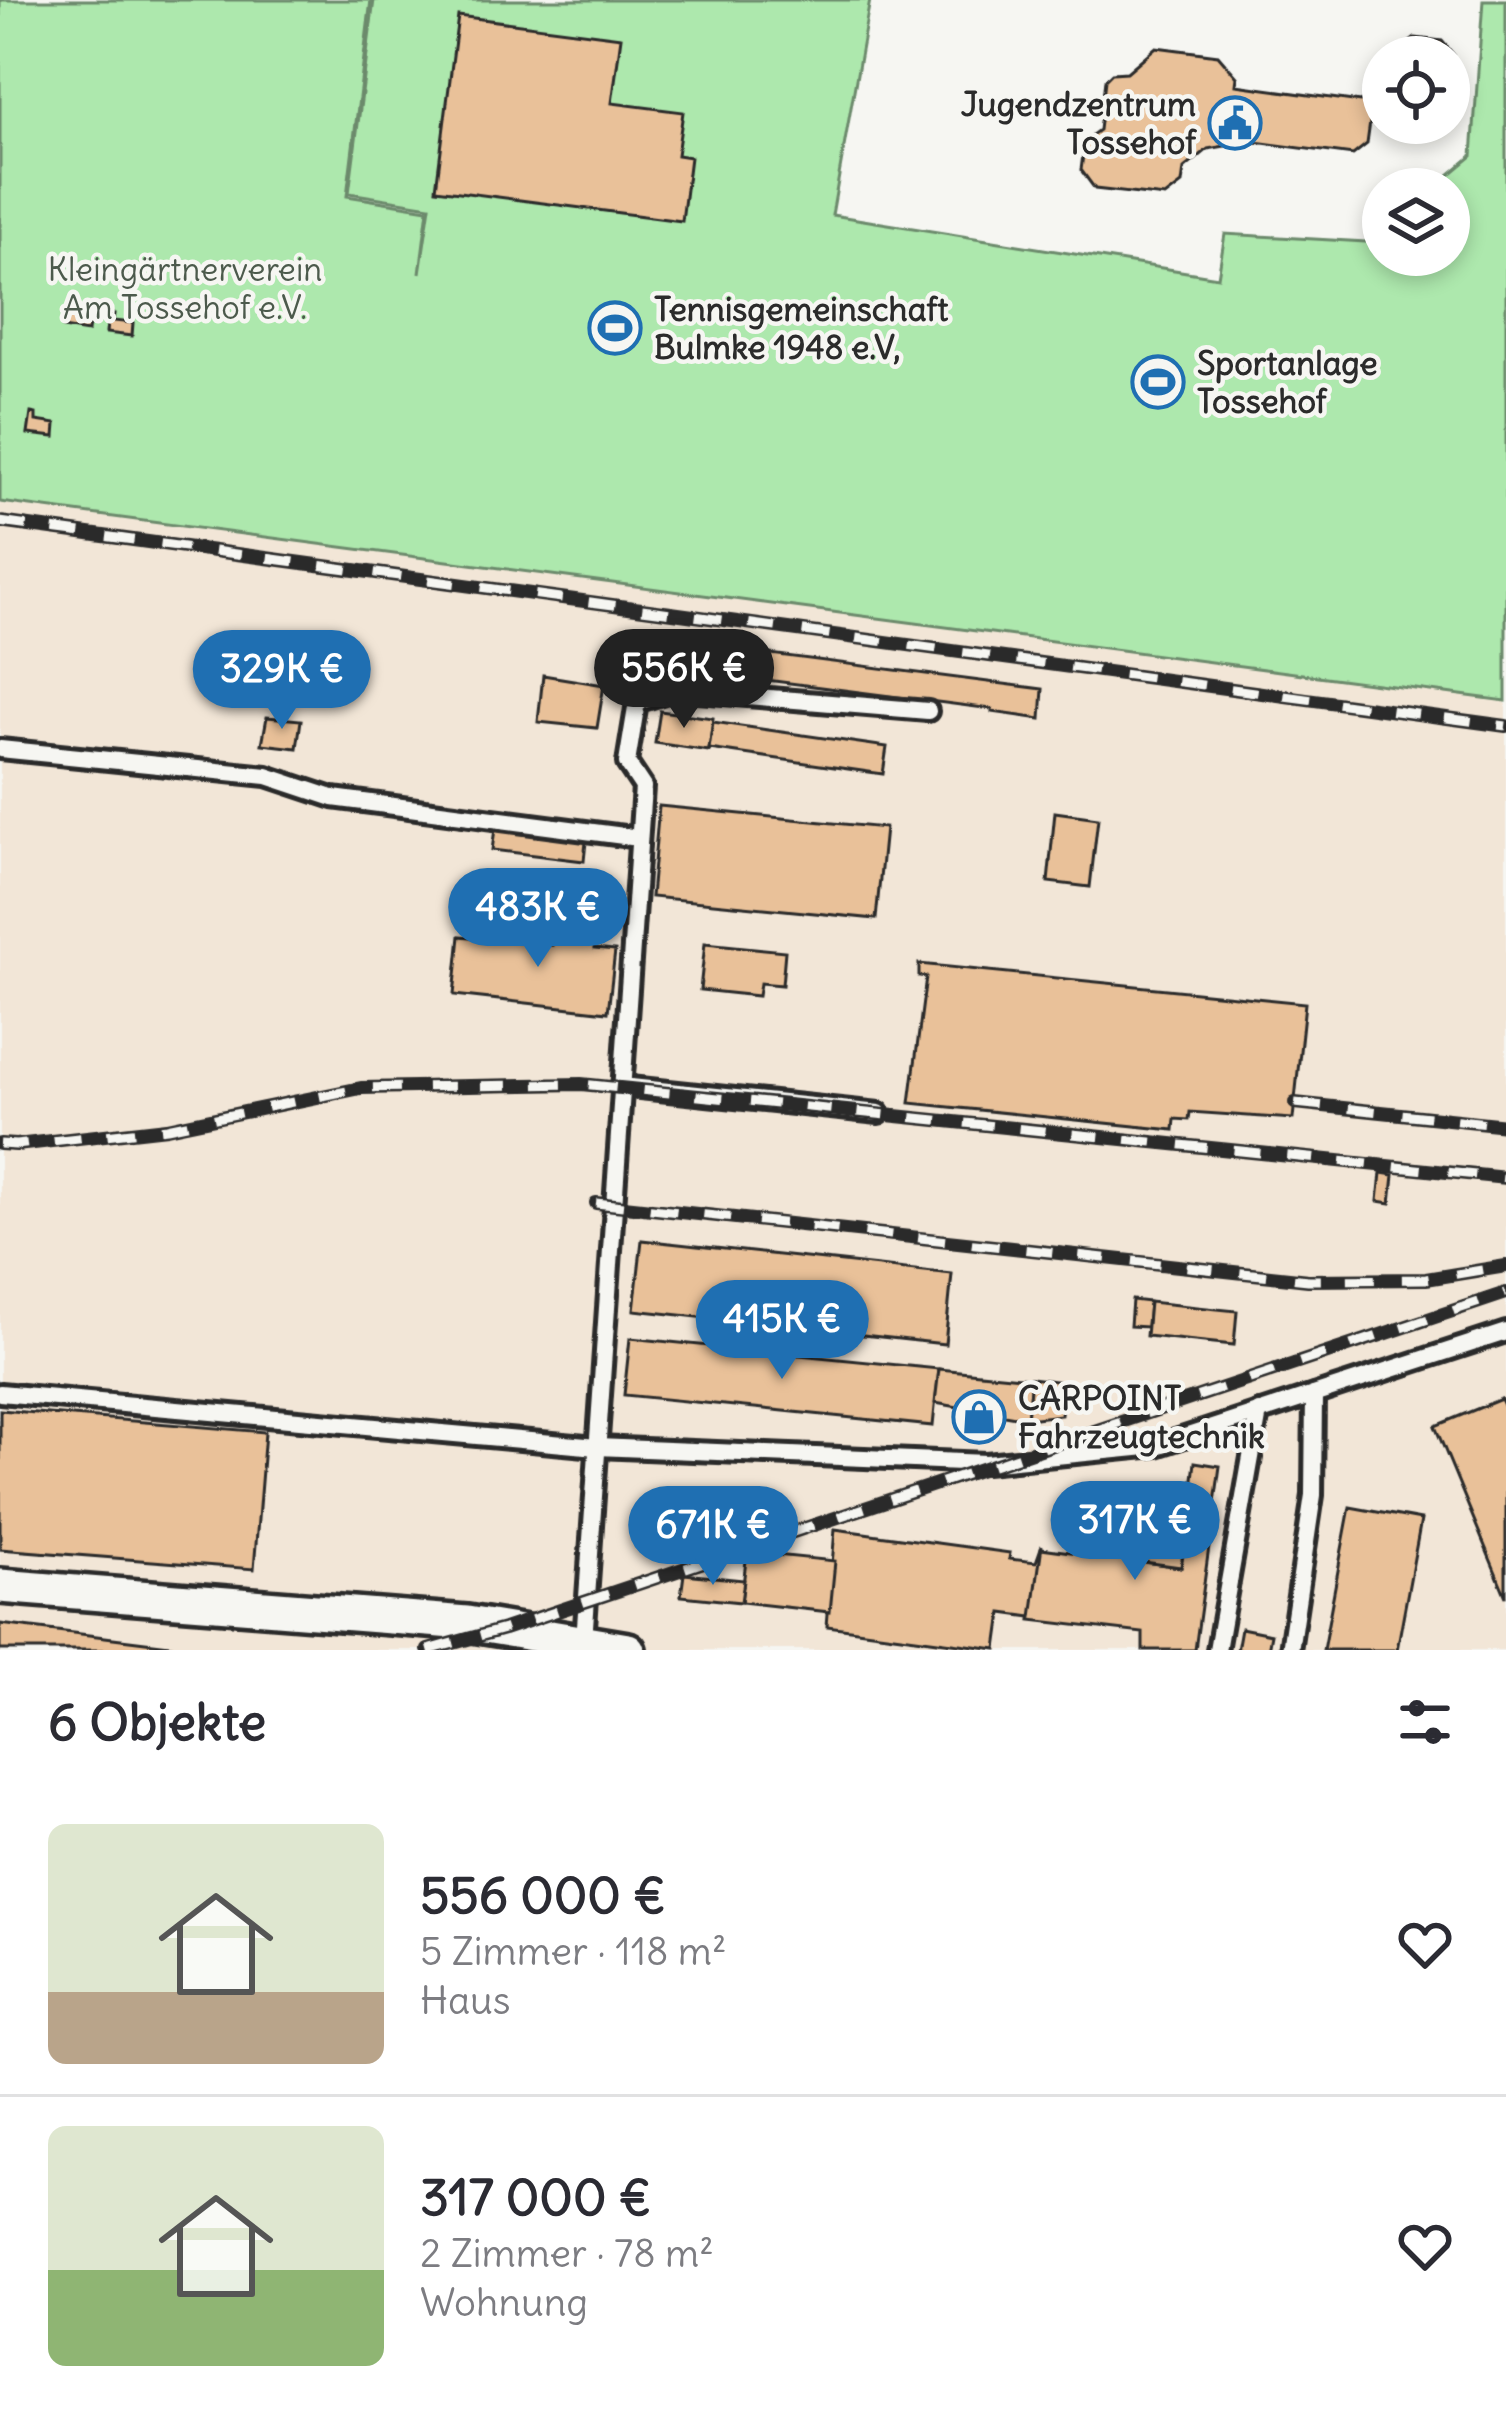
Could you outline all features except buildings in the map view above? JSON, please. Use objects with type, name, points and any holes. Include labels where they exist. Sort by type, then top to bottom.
[{"type":"street","points":[[0,1586],[467,1623],[628,1650]]},
{"type":"lane","points":[[584,1641],[644,787],[627,763],[637,702],[674,690],[928,711]]},
{"type":"lane","points":[[0,748],[267,776],[333,798],[639,838]]},
{"type":"lane","points":[[622,1086],[879,1113]]},
{"type":"lane","points":[[0,1393],[597,1448],[986,1463],[1157,1446],[1506,1332]]},
{"type":"lane","points":[[1290,1650],[1313,1495],[1314,1395]]},
{"type":"lane","points":[[1217,1650],[1259,1412]]},
{"type":"shaded area","points":[[0,502],[1506,701],[1506,1650],[0,1650]]},
{"type":"green space","name":"Kleingärtnerverein Am Tossehof e.V.","points":[[0,0],[371,0],[347,196],[428,209],[420,273],[430,206],[349,193],[374,0],[870,0],[832,215],[1218,277],[1225,234],[1362,242],[1362,276],[1470,276],[1470,168],[1457,168],[1472,156],[1483,0],[1506,0],[1506,701],[0,502]]},
{"type":"railway","points":[[0,522],[1506,726]]},
{"type":"railway","points":[[0,1144],[167,1128],[361,1088],[581,1084],[1506,1178]]},
{"type":"railway","points":[[1295,1103],[1506,1125]]},
{"type":"railway","points":[[596,1203],[1308,1280],[1426,1279],[1506,1266]]},
{"type":"railway","points":[[428,1650],[504,1629],[1506,1293]]},
{"type":"place","name":"Jugendzentrum Tossehof","points":[[1235,123]]},
{"type":"place","name":"Tennisgemeinschaft Bulmke 1948 e.V,","points":[[615,328]]},
{"type":"place","name":"Sportanlage Tossehof","points":[[1158,382]]},
{"type":"place","name":"CARPOINT Fahrzeugtechnik","points":[[979,1417]]}]
